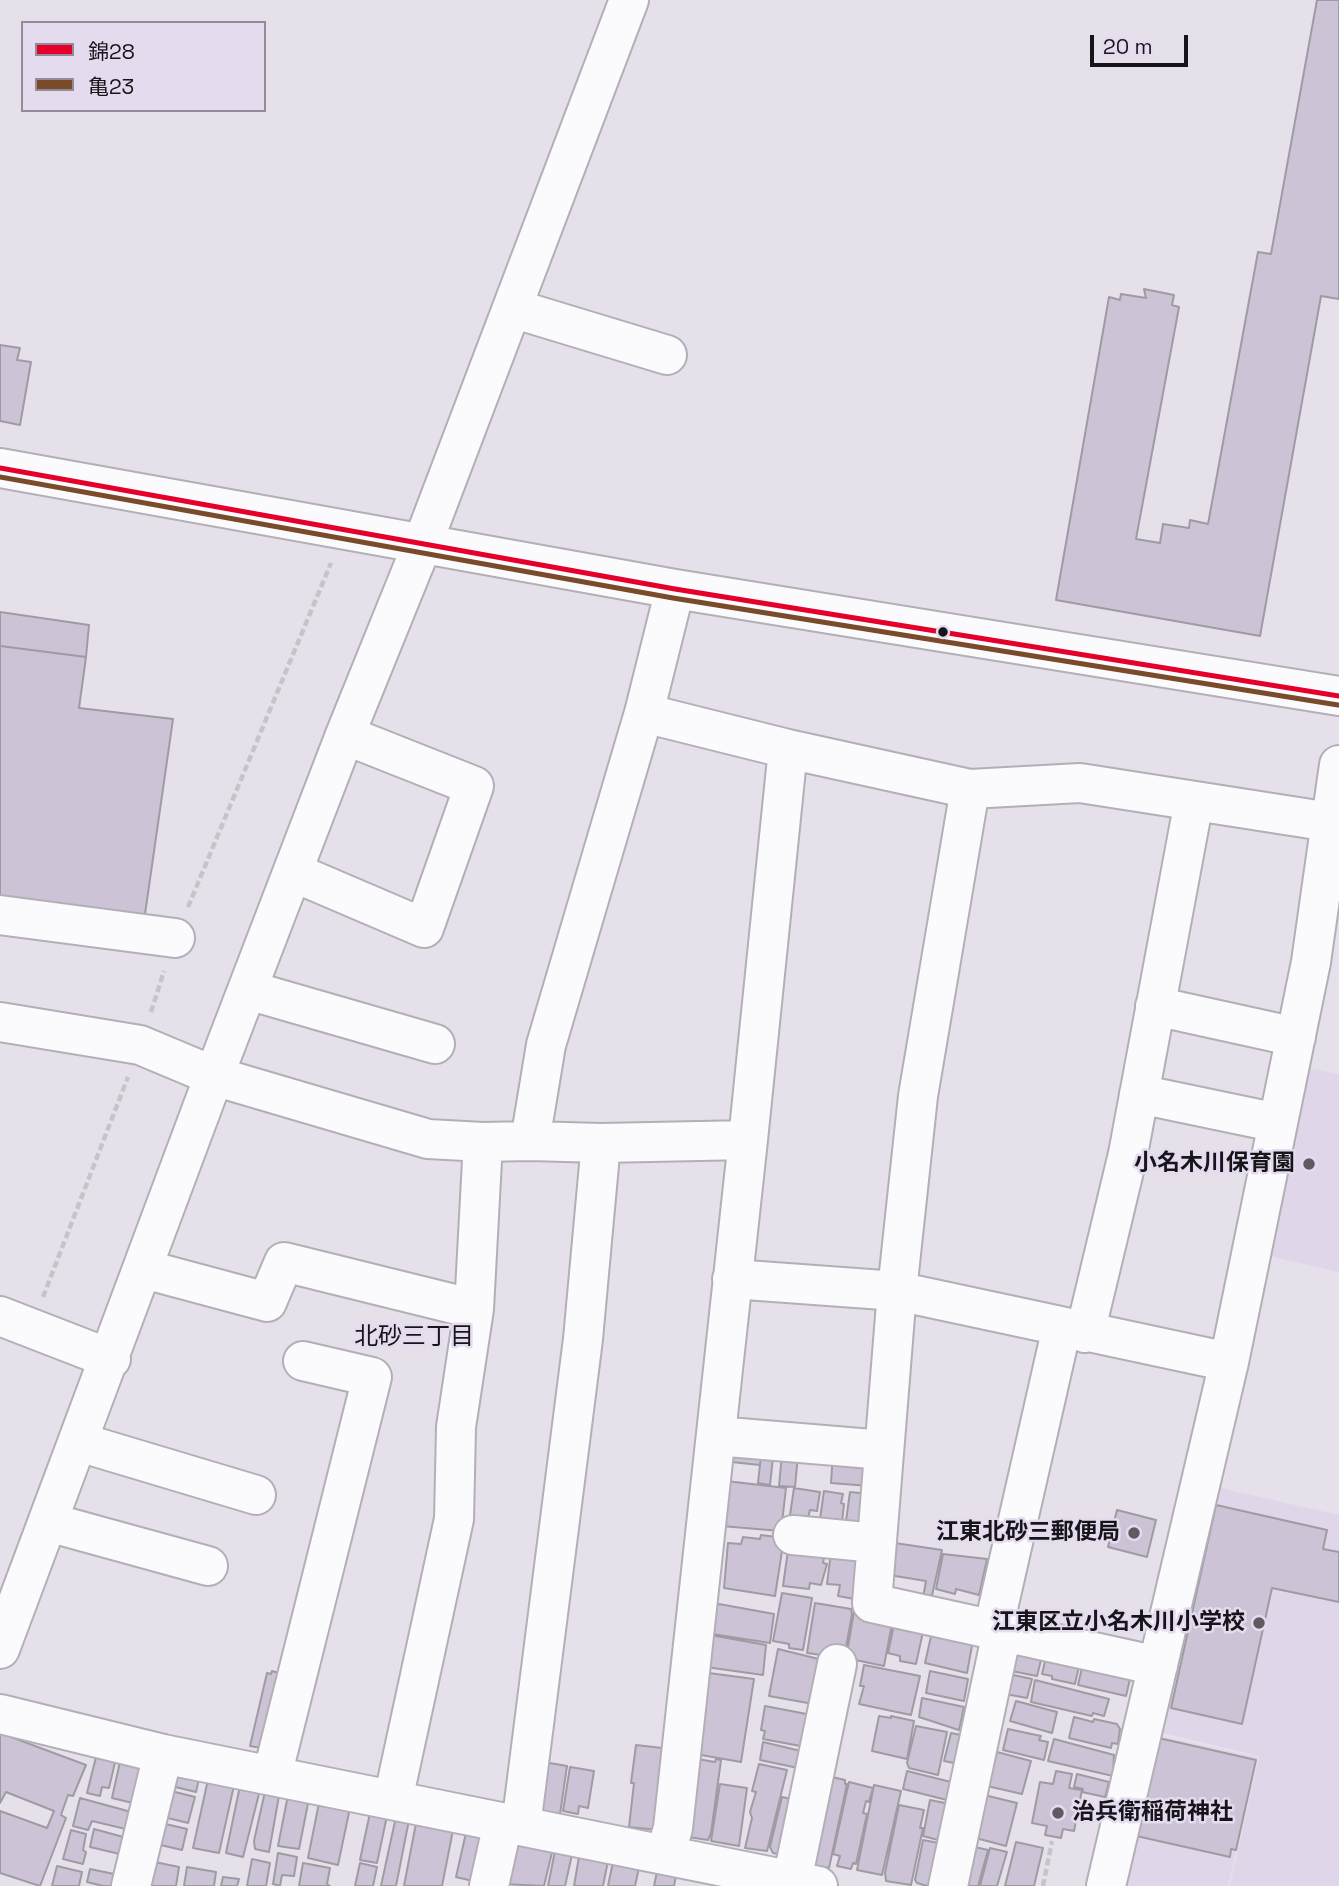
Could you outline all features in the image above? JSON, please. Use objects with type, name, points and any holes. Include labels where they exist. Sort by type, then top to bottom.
[{"type":"street","points":[[0,1649],[345,735],[422,545],[629,0]]},
{"type":"street","points":[[512,308],[667,355]]},
{"type":"street","points":[[0,468],[675,589],[1339,696]]},
{"type":"street","points":[[530,1141],[546,1045],[644,713],[675,589]]},
{"type":"street","points":[[644,713],[788,749],[970,789],[1080,783],[1330,822]]},
{"type":"street","points":[[293,872],[424,928],[474,786],[345,735]]},
{"type":"street","points":[[666,1855],[673,1828],[788,749]]},
{"type":"street","points":[[1106,1886],[1229,1362],[1311,962],[1339,765]]},
{"type":"street","points":[[970,789],[918,1096],[897,1291],[872,1603],[1158,1666]]},
{"type":"street","points":[[948,1886],[997,1631],[1074,1330],[1128,1154],[1194,801]]},
{"type":"street","points":[[0,915],[175,938]]},
{"type":"street","points":[[248,990],[435,1044]]},
{"type":"street","points":[[1155,1006],[1296,1037]]},
{"type":"street","points":[[0,1022],[140,1045],[215,1076],[428,1139],[601,1143],[748,1140]]},
{"type":"street","points":[[1139,1094],[1278,1123]]},
{"type":"street","points":[[393,1800],[454,1519],[456,1427],[474,1308],[483,1142]]},
{"type":"street","points":[[489,1886],[512,1825],[583,1339],[601,1143]]},
{"type":"street","points":[[144,1269],[267,1302],[284,1262],[474,1308]]},
{"type":"street","points":[[732,1279],[897,1291],[1229,1362]]},
{"type":"street","points":[[2,1321],[111,1359]]},
{"type":"street","points":[[272,1776],[372,1377],[303,1361]]},
{"type":"street","points":[[716,1436],[884,1450]]},
{"type":"street","points":[[79,1441],[256,1495]]},
{"type":"street","points":[[48,1522],[208,1566]]},
{"type":"street","points":[[793,1535],[876,1543]]},
{"type":"street","points":[[0,1714],[163,1754],[794,1883],[837,1664]]},
{"type":"street","points":[[131,1886],[163,1754]]},
{"type":"path","points":[[1043,1886],[1052,1842]]},
{"type":"shaded area","name":"小名木川保育園","points":[[1301,1067],[1339,1074],[1339,1272],[1260,1254]]},
{"type":"shaded area","name":"江東区立小名木川小学校","points":[[1211,1486],[1339,1515],[1339,1886],[1230,1886],[1259,1756],[1155,1731]]},
{"type":"shaded area","points":[[1154,1735],[1257,1757],[1228,1886],[1121,1886]]},
{"type":"building","points":[[1317,0],[1339,0],[1339,299],[1321,296],[1260,636],[1056,600],[1109,297],[1120,300],[1121,294],[1146,298],[1144,289],[1174,295],[1172,305],[1179,307],[1136,539],[1160,543],[1163,524],[1189,528],[1190,520],[1208,524],[1258,252],[1271,254]]},
{"type":"building","points":[[0,345],[20,348],[17,360],[31,362],[20,425],[0,421]]},
{"type":"building","points":[[0,612],[89,625],[86,657],[0,646]]},
{"type":"building","points":[[0,646],[86,657],[79,708],[173,719],[144,921],[0,899]]},
{"type":"building","points":[[762,1444],[760,1465],[722,1461]]},
{"type":"building","points":[[762,1446],[774,1448],[770,1485],[758,1483]]},
{"type":"building","points":[[833,1452],[879,1460],[869,1486],[831,1483]]},
{"type":"building","points":[[782,1454],[798,1455],[795,1487],[779,1486]]},
{"type":"building","points":[[726,1481],[786,1488],[781,1531],[721,1526]]},
{"type":"building","points":[[794,1488],[820,1492],[817,1511],[810,1510],[808,1518],[790,1515]]},
{"type":"building","points":[[824,1491],[843,1494],[842,1522],[820,1519]]},
{"type":"building","points":[[850,1492],[869,1494],[864,1525],[846,1521]]},
{"type":"building","points":[[1216,1505],[1327,1530],[1323,1549],[1339,1552],[1339,1602],[1272,1588],[1242,1724],[1171,1708]]},
{"type":"building","points":[[1117,1510],[1156,1520],[1147,1557],[1108,1547]]},
{"type":"building","points":[[761,1535],[784,1538],[775,1596],[724,1588],[728,1543],[741,1544],[743,1537],[760,1539]]},
{"type":"building","points":[[888,1542],[942,1550],[931,1600],[923,1598],[926,1581],[883,1574]]},
{"type":"building","points":[[789,1543],[826,1547],[823,1563],[827,1564],[821,1585],[810,1583],[809,1589],[783,1586]]},
{"type":"building","points":[[832,1544],[874,1550],[865,1601],[838,1596],[840,1585],[827,1584]]},
{"type":"building","points":[[943,1554],[987,1559],[979,1595],[956,1589],[955,1594],[936,1589]]},
{"type":"building","points":[[782,1593],[812,1598],[803,1650],[789,1648],[789,1644],[773,1641]]},
{"type":"building","points":[[815,1603],[851,1609],[844,1658],[807,1653]]},
{"type":"building","points":[[719,1604],[774,1614],[770,1643],[712,1634],[716,1606]]},
{"type":"building","points":[[854,1612],[894,1613],[884,1666],[846,1658]]},
{"type":"building","points":[[895,1620],[924,1627],[916,1664],[900,1661],[900,1656],[888,1653]]},
{"type":"building","points":[[932,1632],[973,1640],[967,1673],[925,1663]]},
{"type":"building","points":[[710,1635],[766,1645],[763,1675],[706,1667]]},
{"type":"building","points":[[1008,1640],[1044,1648],[1037,1676],[1001,1669]]},
{"type":"building","points":[[778,1649],[827,1661],[819,1705],[769,1696]]},
{"type":"building","points":[[1047,1653],[1079,1666],[1075,1684],[1042,1674]]},
{"type":"building","points":[[1084,1659],[1132,1670],[1126,1696],[1078,1685]]},
{"type":"building","points":[[864,1665],[920,1676],[911,1715],[859,1704],[864,1686],[860,1686]]},
{"type":"building","points":[[272,1671],[290,1676],[267,1749],[250,1746],[267,1673],[271,1674]]},
{"type":"building","points":[[930,1671],[968,1679],[964,1701],[926,1693]]},
{"type":"building","points":[[701,1672],[754,1679],[741,1762],[690,1753]]},
{"type":"building","points":[[999,1672],[1032,1679],[1027,1698],[995,1692]]},
{"type":"building","points":[[1035,1680],[1109,1699],[1104,1716],[1093,1713],[1092,1716],[1031,1702]]},
{"type":"building","points":[[922,1698],[964,1707],[959,1730],[919,1717]]},
{"type":"building","points":[[1016,1701],[1057,1712],[1052,1733],[1010,1721]]},
{"type":"building","points":[[765,1706],[817,1716],[811,1748],[763,1739],[765,1731],[761,1730]]},
{"type":"building","points":[[879,1716],[914,1721],[907,1759],[872,1751]]},
{"type":"building","points":[[1074,1717],[1117,1724],[1120,1729],[1118,1744],[1112,1743],[1111,1748],[1069,1738]]},
{"type":"building","points":[[916,1726],[947,1732],[938,1775],[909,1768],[907,1763]]},
{"type":"building","points":[[1008,1729],[1041,1736],[1039,1740],[1048,1742],[1044,1760],[1003,1750]]},
{"type":"building","points":[[0,1733],[86,1765],[73,1796],[68,1795],[61,1815],[66,1818],[40,1886],[0,1873],[0,1811],[47,1828],[54,1811],[6,1792],[0,1803]]},
{"type":"building","points":[[951,1733],[975,1738],[969,1766],[944,1761]]},
{"type":"building","points":[[1154,1737],[1256,1760],[1236,1850],[1231,1849],[1230,1857],[1132,1835]]},
{"type":"building","points":[[1054,1739],[1114,1755],[1113,1776],[1048,1761]]},
{"type":"building","points":[[763,1742],[801,1751],[798,1768],[760,1760]]},
{"type":"building","points":[[636,1745],[662,1748],[658,1783],[663,1784],[658,1830],[629,1827]]},
{"type":"building","points":[[98,1749],[117,1754],[109,1788],[102,1787],[100,1796],[87,1793]]},
{"type":"building","points":[[997,1752],[1031,1761],[1022,1794],[987,1786]]},
{"type":"building","points":[[121,1757],[146,1762],[137,1804],[112,1798]]},
{"type":"building","points":[[692,1758],[715,1762],[716,1759],[721,1760],[708,1840],[682,1836]]},
{"type":"building","points":[[544,1762],[567,1766],[560,1814],[541,1811]]},
{"type":"building","points":[[759,1764],[787,1770],[767,1851],[745,1848],[756,1792],[752,1791]]},
{"type":"building","points":[[570,1767],[594,1771],[588,1808],[579,1806],[578,1814],[563,1811]]},
{"type":"building","points":[[179,1769],[200,1774],[196,1792],[167,1785]]},
{"type":"building","points":[[907,1771],[955,1783],[951,1801],[903,1789]]},
{"type":"building","points":[[1056,1771],[1072,1774],[1069,1788],[1082,1790],[1074,1831],[1063,1829],[1061,1838],[1045,1835],[1047,1826],[1032,1823],[1040,1782],[1053,1784]]},
{"type":"building","points":[[1077,1774],[1109,1782],[1105,1797],[1082,1792],[1083,1789],[1074,1787]]},
{"type":"building","points":[[209,1775],[235,1781],[219,1853],[193,1848]]},
{"type":"building","points":[[828,1776],[845,1780],[847,1784],[829,1868],[814,1865]]},
{"type":"building","points":[[241,1781],[261,1786],[243,1857],[226,1853]]},
{"type":"building","points":[[849,1782],[873,1788],[863,1813],[867,1814],[856,1864],[853,1863],[851,1869],[837,1866],[840,1856],[833,1854]]},
{"type":"building","points":[[720,1784],[747,1788],[739,1846],[711,1841]]},
{"type":"building","points":[[874,1785],[901,1791],[882,1875],[857,1870]]},
{"type":"building","points":[[266,1787],[280,1790],[269,1852],[255,1849],[254,1841]]},
{"type":"building","points":[[289,1790],[310,1793],[299,1849],[278,1846]]},
{"type":"building","points":[[171,1791],[195,1797],[188,1823],[164,1817]]},
{"type":"building","points":[[980,1794],[1017,1803],[1006,1846],[968,1836]]},
{"type":"building","points":[[782,1797],[805,1802],[792,1857],[773,1853],[770,1847]]},
{"type":"building","points":[[80,1798],[135,1813],[130,1830],[92,1821],[88,1830],[73,1826]]},
{"type":"building","points":[[320,1798],[351,1803],[338,1865],[308,1858]]},
{"type":"building","points":[[930,1800],[955,1805],[942,1841],[923,1836]]},
{"type":"building","points":[[899,1805],[924,1810],[911,1885],[886,1881],[885,1873]]},
{"type":"building","points":[[371,1808],[388,1811],[377,1863],[360,1860]]},
{"type":"building","points":[[397,1812],[410,1815],[396,1886],[381,1886]]},
{"type":"building","points":[[417,1818],[454,1825],[442,1886],[404,1886]]},
{"type":"building","points":[[157,1822],[187,1829],[182,1850],[152,1843]]},
{"type":"building","points":[[468,1824],[489,1829],[477,1882],[456,1877]]},
{"type":"building","points":[[94,1829],[127,1838],[124,1855],[90,1847]]},
{"type":"building","points":[[71,1830],[86,1834],[83,1864],[63,1859]]},
{"type":"building","points":[[514,1835],[554,1844],[544,1886],[503,1884]]},
{"type":"building","points":[[923,1840],[944,1844],[933,1882],[927,1886],[915,1880]]},
{"type":"building","points":[[1016,1842],[1043,1848],[1034,1886],[1005,1886]]},
{"type":"building","points":[[966,1845],[988,1850],[978,1886],[955,1886]]},
{"type":"building","points":[[556,1846],[573,1850],[565,1886],[548,1886]]},
{"type":"building","points":[[990,1848],[1007,1852],[997,1886],[980,1886]]},
{"type":"building","points":[[580,1851],[609,1856],[603,1886],[574,1886]]},
{"type":"building","points":[[278,1853],[297,1857],[294,1876],[282,1875],[280,1886],[273,1884]]},
{"type":"building","points":[[614,1857],[640,1863],[635,1886],[608,1886]]},
{"type":"building","points":[[252,1859],[270,1863],[266,1886],[247,1886]]},
{"type":"building","points":[[150,1861],[179,1867],[176,1886],[145,1886]]},
{"type":"building","points":[[303,1863],[330,1868],[327,1884],[330,1886],[299,1886]]},
{"type":"building","points":[[360,1863],[377,1867],[373,1886],[355,1886]]},
{"type":"building","points":[[57,1866],[82,1872],[79,1886],[52,1886]]},
{"type":"building","points":[[187,1867],[216,1872],[214,1886],[184,1886]]},
{"type":"building","points":[[658,1867],[677,1870],[674,1886],[654,1886]]},
{"type":"building","points":[[90,1869],[119,1875],[117,1886],[87,1882]]},
{"type":"building","points":[[223,1877],[239,1879],[237,1886],[221,1886]]},
{"type":"transit line","name":"錦28","points":[[0,468],[675,589],[1339,696]]},
{"type":"transit line","name":"亀23","points":[[0,477],[673,598],[1338,705]]},
{"type":"place","name":"小名木川保育園","points":[[1309,1164]]},
{"type":"place","name":"江東北砂三郵便局","points":[[1134,1533]]},
{"type":"place","name":"江東区立小名木川小学校","points":[[1259,1623]]},
{"type":"place","name":"治兵衛稲荷神社","points":[[1058,1813]]},
{"type":"district","name":"北砂三丁目","points":[[414,1337]]}]
